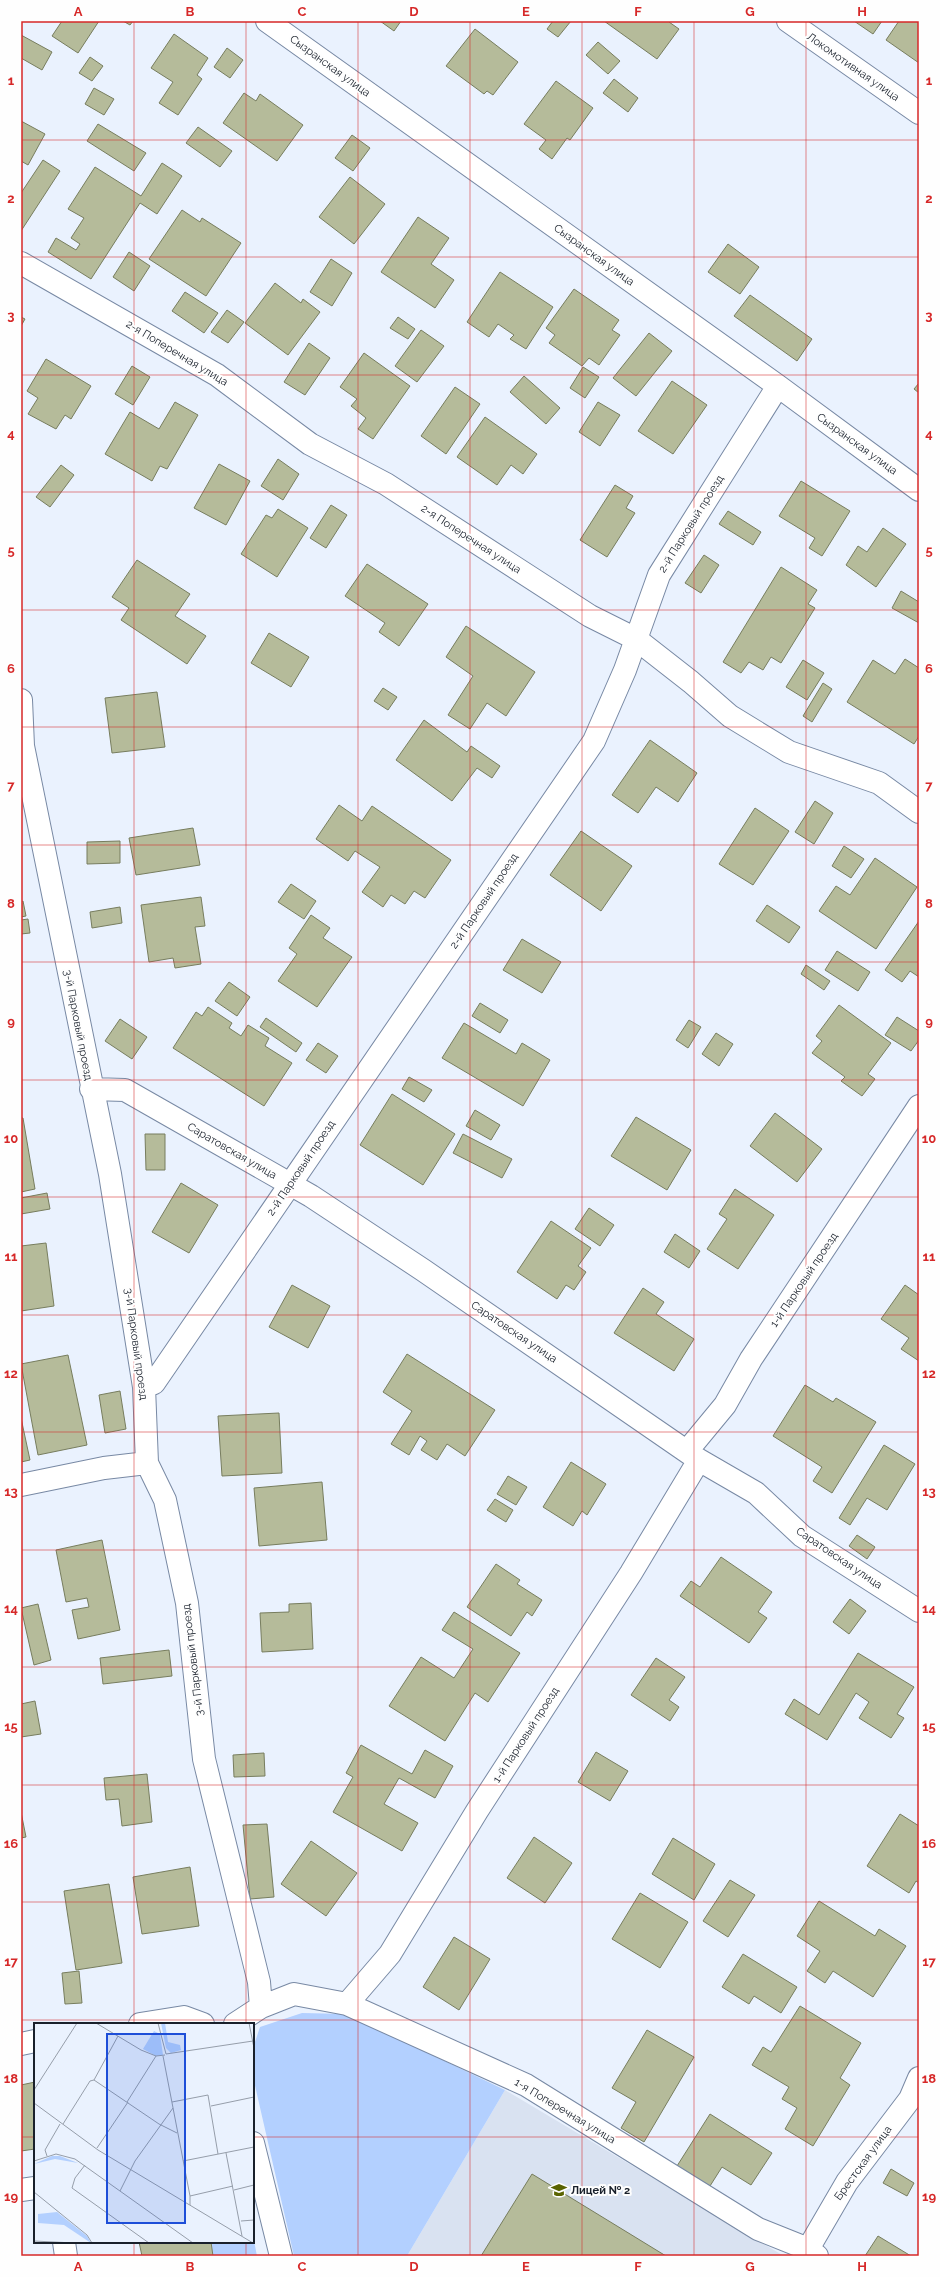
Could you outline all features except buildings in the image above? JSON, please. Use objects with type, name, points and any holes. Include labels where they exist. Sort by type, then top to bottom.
[{"type":"street","name":"Сызранская улица","points":[[267,21],[778,386],[919,490]]},
{"type":"street","name":"Локомотивная улица","points":[[788,21],[919,113]]},
{"type":"street","name":"2-я Поперечная улица","points":[[21,263],[217,375],[310,444],[386,484],[590,616],[636,639],[691,682],[730,716],[789,752],[879,783],[919,812]]},
{"type":"street","name":"2-й Парковый проезд","points":[[144,1387],[154,1383],[594,741],[625,670],[659,575],[778,386]]},
{"type":"street","name":"3-й Парковый проезд","points":[[21,700],[22,746],[91,1089],[110,1174],[144,1387],[147,1463],[165,1500],[187,1603],[204,1759],[259,1982],[261,2007]]},
{"type":"street","name":"Саратовская улица","points":[[91,1089],[125,1090],[290,1184],[423,1270],[693,1455],[756,1493],[802,1536],[919,1611]]},
{"type":"street","name":"1-й Парковый проезд","points":[[347,2004],[390,1954],[477,1811],[631,1573],[693,1455],[725,1405],[751,1360],[919,1106]]},
{"type":"street","points":[[21,1485],[104,1468],[147,1463]]},
{"type":"street","name":"1-я Поперечная улица","points":[[237,2023],[261,2007],[294,1994],[347,2004],[526,2085],[758,2229],[812,2252]]},
{"type":"street","points":[[146,2023],[184,2017],[200,2023]]},
{"type":"street","points":[[21,2044],[34,2041]]},
{"type":"street","name":"Брестская улица","points":[[812,2252],[847,2182],[910,2099],[919,2078]]},
{"type":"street","points":[[254,2147],[281,2256]]},
{"type":"street","points":[[21,2190],[34,2188]]},
{"type":"street","points":[[64,2243],[66,2256]]},
{"type":"shaded area","points":[[302,2013],[347,2014],[505,2090],[407,2256],[294,2256],[254,2081],[254,2045],[260,2027]]},
{"type":"shaded area","name":"Лицей № 2","points":[[505,2090],[784,2256],[407,2256]]},
{"type":"shaded area","points":[[254,2241],[257,2256],[213,2256],[211,2243],[254,2243]]},
{"type":"place","name":"Лицей № 2","points":[[559,2190]]}]
